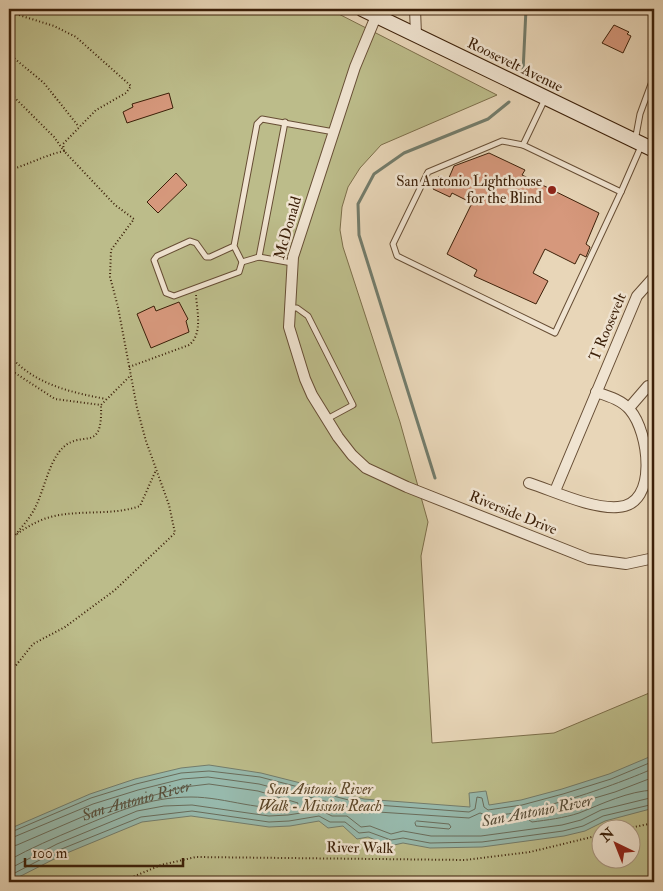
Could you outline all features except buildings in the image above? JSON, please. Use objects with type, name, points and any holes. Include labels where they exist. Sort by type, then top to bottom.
[{"type":"main road","name":"Roosevelt Avenue","points":[[362,9],[377,12],[416,35],[644,145]]},
{"type":"street","points":[[415,9],[416,35]]},
{"type":"street","name":"McDonald","points":[[366,468],[352,455],[327,419],[305,380],[289,328],[289,308],[292,263],[334,132],[377,12]]},
{"type":"street","name":"T Roosevelt","points":[[555,491],[637,296],[654,277]]},
{"type":"street","points":[[629,408],[648,386],[654,386]]},
{"type":"street","points":[[529,483],[598,505],[618,507],[627,505],[637,499],[650,481],[643,439],[634,415],[629,408],[617,399],[596,392]]},
{"type":"street","name":"Riverside Drive","points":[[366,468],[414,490],[589,559],[626,564],[654,558]]},
{"type":"lane","points":[[621,192],[523,145],[502,141],[428,172],[393,244],[397,256],[555,333],[644,145],[640,114],[654,76]]},
{"type":"lane","points":[[523,145],[545,98]]},
{"type":"lane","points":[[234,246],[206,257],[196,243],[190,241],[154,260],[166,293],[174,296],[239,272],[242,262],[234,246],[257,124],[262,119],[334,132]]},
{"type":"lane","points":[[259,257],[285,122]]},
{"type":"lane","points":[[242,262],[259,257],[292,263]]},
{"type":"lane","points":[[289,308],[297,308],[308,316],[353,405],[327,419]]},
{"type":"path","points":[[9,12],[54,26],[76,37],[131,86],[126,93],[96,110],[63,144],[64,151]]},
{"type":"path","points":[[9,54],[44,82],[80,127]]},
{"type":"path","points":[[9,92],[54,137],[64,151],[115,204],[134,219],[111,250],[110,277],[118,307],[137,408],[176,532],[115,590],[65,627],[33,644],[9,674]]},
{"type":"path","points":[[9,170],[32,164],[51,154],[64,151]]},
{"type":"path","points":[[129,367],[189,345],[194,341],[198,333],[196,288]]},
{"type":"path","points":[[9,355],[23,369],[52,386],[106,399]]},
{"type":"path","points":[[9,369],[55,399],[101,405]]},
{"type":"path","points":[[9,543],[36,507],[58,453],[66,444],[81,439],[89,439],[98,433],[102,423],[101,405],[131,374]]},
{"type":"path","points":[[15,535],[46,518],[64,515],[123,512],[140,506],[156,470]]},
{"type":"path","points":[[640,826],[654,823]]},
{"type":"path","name":"River Walk","points":[[122,882],[161,865],[203,856],[466,860],[530,852],[590,837]]},
{"type":"green space","name":"San Antonio River Walk - Mission Reach","points":[[9,9],[329,9],[497,95],[381,145],[360,168],[348,187],[342,207],[340,230],[343,247],[400,422],[428,522],[421,556],[432,743],[554,733],[654,691],[654,882],[9,882]]},
{"type":"water","name":"San Antonio River","points":[[654,755],[654,808],[616,818],[590,818],[590,828],[564,836],[482,847],[430,848],[403,843],[390,846],[368,837],[357,839],[343,826],[328,828],[319,821],[290,826],[269,827],[191,816],[142,822],[62,855],[9,882],[9,829],[90,794],[135,779],[181,768],[209,765],[261,773],[364,799],[470,807],[469,793],[486,791],[489,805],[521,800],[609,774]]},
{"type":"waterway","points":[[523,72],[526,9]]},
{"type":"waterway","points":[[435,478],[359,235],[358,204],[374,174],[404,153],[488,119],[509,102]]},
{"type":"place","name":"San Antonio Lighthouse for the Blind","points":[[552,190]]}]
